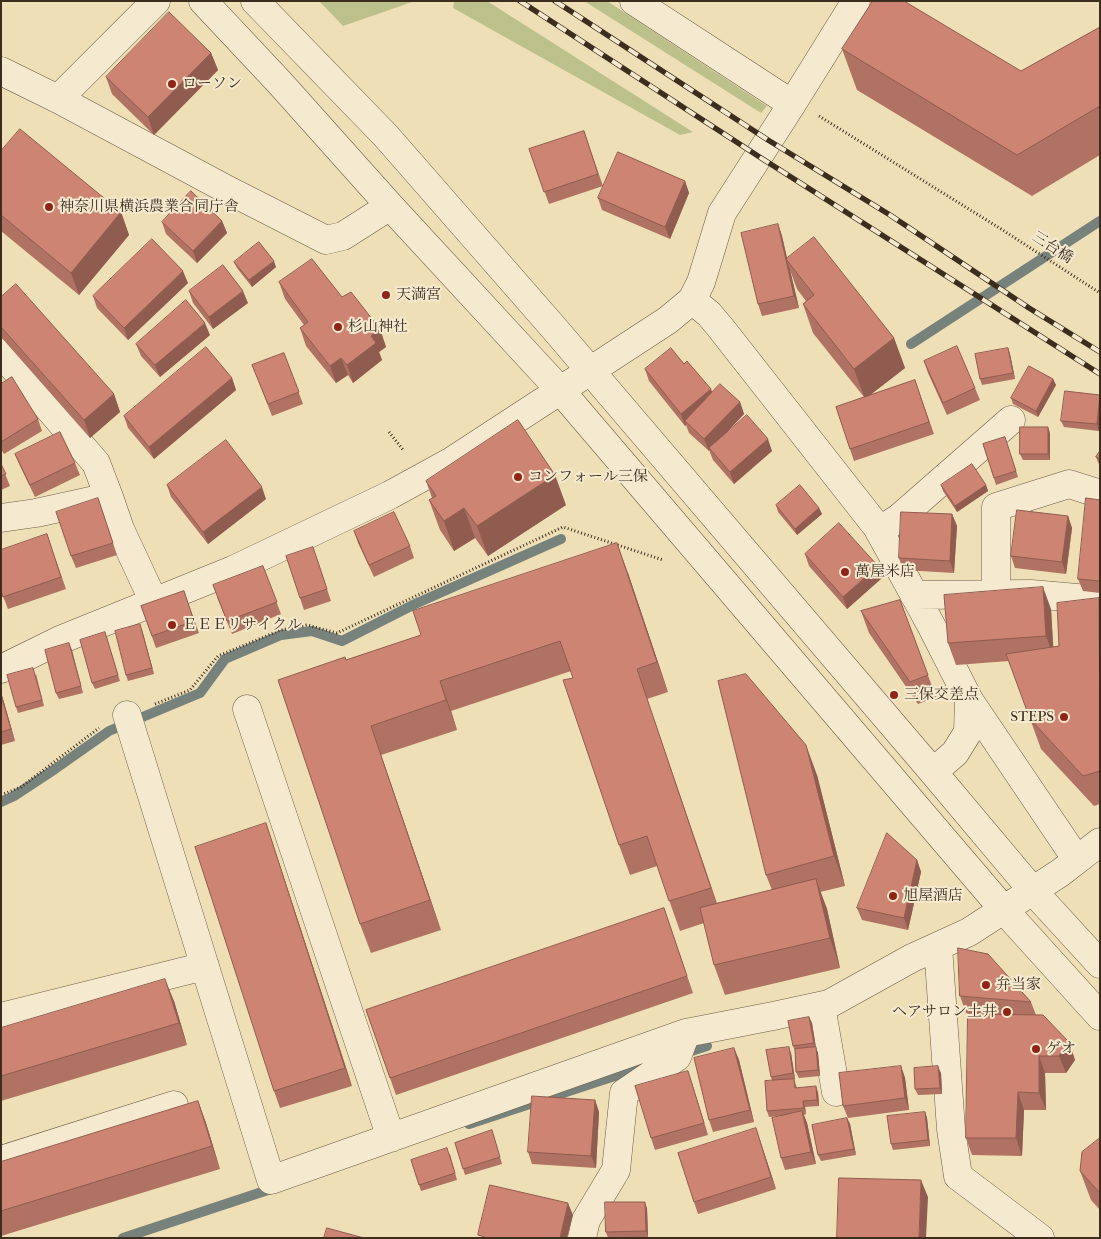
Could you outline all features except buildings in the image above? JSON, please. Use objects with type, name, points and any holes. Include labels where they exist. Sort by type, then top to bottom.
[{"type":"street","points":[[58,99],[156,1]]},
{"type":"street","points":[[203,1],[280,82],[390,206],[560,390],[1004,910],[1100,1016]]},
{"type":"street","points":[[255,1],[386,136],[1033,890],[1100,964]]},
{"type":"street","points":[[634,1],[802,108]]},
{"type":"street","points":[[1,669],[60,640],[233,570],[390,494],[452,461],[668,320],[692,300],[701,282],[722,213],[758,156],[802,108],[856,1]]},
{"type":"street","points":[[1,72],[58,99],[326,240],[343,236],[390,206]]},
{"type":"street","points":[[692,300],[709,314],[720,327],[877,527],[931,625],[969,700],[1077,860]]},
{"type":"street","points":[[1,354],[96,463],[120,529],[154,602]]},
{"type":"street","points":[[879,531],[899,518],[1011,420]]},
{"type":"street","points":[[996,594],[996,507],[1069,484],[1100,494]]},
{"type":"street","points":[[1,518],[36,513],[109,497]]},
{"type":"street","points":[[914,596],[1031,594],[1100,600]]},
{"type":"street","points":[[933,772],[956,753],[968,732],[969,700]]},
{"type":"street","points":[[247,708],[391,1138]]},
{"type":"street","points":[[127,715],[271,1180],[686,1033],[829,1004],[912,958],[969,932],[1060,873],[1100,842]]},
{"type":"street","points":[[938,947],[951,1129],[958,1176],[1040,1238]]},
{"type":"street","points":[[1,1017],[205,966]]},
{"type":"street","points":[[821,1006],[836,1092]]},
{"type":"street","points":[[582,1238],[586,1220],[616,1170],[624,1094],[677,1056],[686,1033]]},
{"type":"street","points":[[1,1160],[174,1104]]},
{"type":"path","name":"三台橋","points":[[802,108],[1002,229],[1100,293]]},
{"type":"path","points":[[389,432],[404,452]]},
{"type":"path","points":[[1,795],[21,787],[103,725],[190,690],[218,656],[290,628],[307,625],[337,633],[563,527],[665,560]]},
{"type":"green space","points":[[319,1],[415,1],[343,26]]},
{"type":"green space","points":[[454,1],[487,1],[693,132],[680,135],[453,8]]},
{"type":"green space","points":[[584,1],[607,1],[767,106],[761,113]]},
{"type":"waterway","points":[[911,344],[1100,221]]},
{"type":"waterway","points":[[1,802],[14,796],[109,731],[200,693],[225,659],[281,635],[312,631],[342,641],[415,604],[561,539]]},
{"type":"waterway","points":[[682,1054],[707,1046]]},
{"type":"waterway","points":[[469,1124],[645,1066]]},
{"type":"waterway","points":[[123,1238],[277,1187]]},
{"type":"railway","points":[[520,1],[758,156],[1100,374]]},
{"type":"railway","points":[[555,1],[768,140],[890,215],[1029,308],[1100,352]]},
{"type":"place","name":"ローソン","points":[[172,84]]},
{"type":"place","name":"神奈川県横浜農業合同庁舎","points":[[49,207]]},
{"type":"place","name":"天満宮","points":[[386,295]]},
{"type":"place","name":"杉山神社","points":[[338,327]]},
{"type":"place","name":"コンフォール三保","points":[[518,477]]},
{"type":"place","name":"萬屋米店","points":[[845,572]]},
{"type":"place","name":"ＥＥＥリサイクル","points":[[172,625]]},
{"type":"place","name":"三保交差点","points":[[894,695]]},
{"type":"place","name":"STEPS","points":[[1064,717]]},
{"type":"place","name":"旭屋酒店","points":[[893,896]]},
{"type":"place","name":"弁当家","points":[[986,985]]},
{"type":"place","name":"ヘアサロン土井","points":[[1007,1012]]},
{"type":"place","name":"ゲオ","points":[[1036,1049]]}]
